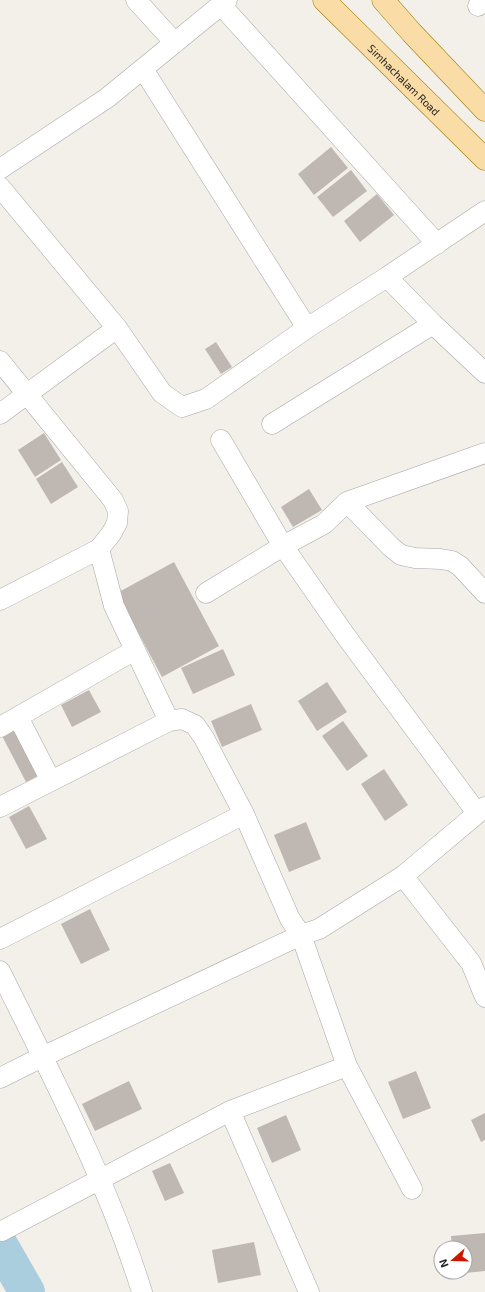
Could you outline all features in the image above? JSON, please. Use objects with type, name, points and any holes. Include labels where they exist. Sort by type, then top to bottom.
[{"type":"main road","name":"Simhachalam Road","points":[[324,0],[485,160]]},
{"type":"main road","points":[[383,0],[485,110]]},
{"type":"street","points":[[136,0],[175,43]]},
{"type":"street","points":[[0,169],[107,98],[224,3],[437,244]]},
{"type":"street","points":[[143,69],[307,328]]},
{"type":"street","points":[[0,187],[117,328],[162,393],[182,407],[206,399],[307,328],[387,277],[485,211]]},
{"type":"street","points":[[387,277],[433,324],[485,373]]},
{"type":"street","points":[[272,424],[433,324]]},
{"type":"street","points":[[0,414],[117,328]]},
{"type":"street","points":[[0,361],[113,500],[118,511],[117,522],[111,534],[99,549],[0,600]]},
{"type":"street","points":[[0,1078],[300,934],[319,928],[403,876],[481,810],[345,635],[283,546],[221,440]]},
{"type":"street","points":[[206,593],[283,546],[324,524],[347,502],[485,453]]},
{"type":"street","points":[[347,502],[391,548],[401,555],[415,558],[452,561],[460,566],[485,593]]},
{"type":"street","points":[[99,549],[114,606],[169,721]]},
{"type":"street","points":[[0,727],[135,650]]},
{"type":"street","points":[[18,716],[51,781]]},
{"type":"street","points":[[0,807],[169,721],[182,719],[195,725],[204,738],[244,814],[290,919],[300,934],[347,1066],[412,1189]]},
{"type":"street","points":[[0,939],[244,814]]},
{"type":"street","points":[[403,876],[471,962],[485,997]]},
{"type":"street","points":[[0,972],[100,1179],[128,1250],[142,1292]]},
{"type":"street","points":[[2,1231],[230,1110],[347,1066]]},
{"type":"street","points":[[230,1110],[309,1292]]},
{"type":"building","points":[[331,147],[348,168],[314,195],[298,174]]},
{"type":"building","points":[[351,170],[367,191],[333,217],[317,197]]},
{"type":"building","points":[[377,194],[394,215],[360,242],[344,221]]},
{"type":"building","points":[[216,342],[232,367],[221,374],[205,349]]},
{"type":"building","points":[[44,433],[61,460],[35,477],[18,450]]},
{"type":"building","points":[[62,462],[78,487],[51,504],[36,479]]},
{"type":"building","points":[[309,489],[322,510],[293,527],[281,507]]},
{"type":"building","points":[[174,562],[219,646],[162,677],[117,593]]},
{"type":"building","points":[[223,649],[235,675],[193,694],[181,668]]},
{"type":"building","points":[[327,682],[347,712],[317,731],[298,701]]},
{"type":"building","points":[[89,690],[101,712],[72,727],[61,705]]},
{"type":"building","points":[[251,704],[262,730],[222,747],[211,721]]},
{"type":"building","points":[[343,721],[368,756],[347,771],[322,736]]},
{"type":"building","points":[[13,726],[39,775],[26,782],[1,734]]},
{"type":"building","points":[[384,769],[408,805],[385,821],[361,784]]},
{"type":"building","points":[[29,806],[47,839],[26,849],[9,817]]},
{"type":"building","points":[[306,822],[321,859],[289,872],[274,835]]},
{"type":"building","points":[[90,909],[110,950],[81,964],[61,924]]},
{"type":"building","points":[[416,1071],[431,1108],[403,1119],[388,1082]]},
{"type":"building","points":[[129,1081],[142,1109],[95,1131],[82,1104]]},
{"type":"building","points":[[485,1113],[485,1140],[481,1142],[471,1120]]},
{"type":"building","points":[[286,1115],[301,1150],[272,1163],[257,1128]]},
{"type":"building","points":[[170,1163],[184,1193],[165,1201],[152,1171]]},
{"type":"building","points":[[485,1233],[485,1271],[473,1272],[473,1240],[451,1240],[451,1236]]},
{"type":"building","points":[[254,1242],[261,1275],[218,1283],[212,1250]]},
{"type":"waterway","points":[[0,1245],[27,1292]]}]
